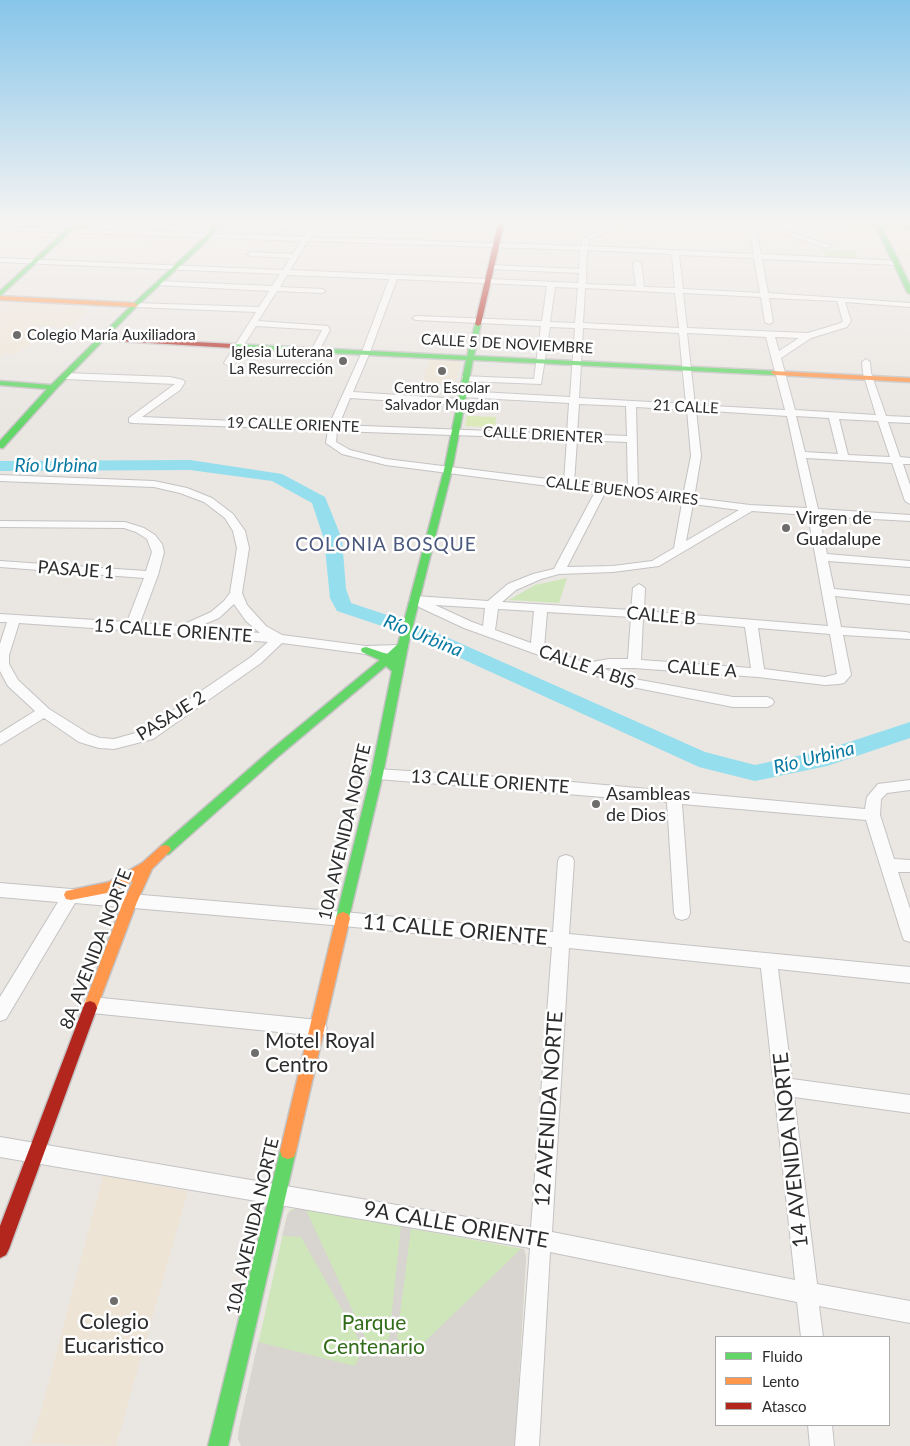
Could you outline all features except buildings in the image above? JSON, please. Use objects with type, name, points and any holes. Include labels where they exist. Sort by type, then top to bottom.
[{"type":"street","points":[[0,446],[53,387],[150,291]]},
{"type":"street","points":[[228,363],[272,291]]},
{"type":"street","points":[[333,427],[349,395],[389,291]]},
{"type":"street","name":"10A AVENIDA NORTE","points":[[218,1446],[344,919],[377,774],[402,645],[448,470],[465,378],[486,291]]},
{"type":"street","points":[[465,378],[538,382],[550,291]]},
{"type":"street","points":[[569,484],[582,291]]},
{"type":"street","points":[[679,291],[696,456],[679,550]]},
{"type":"street","points":[[689,291],[840,299],[910,305]]},
{"type":"street","points":[[763,291],[769,322]]},
{"type":"street","points":[[0,298],[261,310]]},
{"type":"street","points":[[778,357],[808,336],[844,325],[847,322],[840,299]]},
{"type":"street","points":[[416,318],[808,336]]},
{"type":"street","points":[[254,323],[325,328],[326,330],[316,349]]},
{"type":"street","points":[[770,335],[778,357],[813,512],[820,557],[836,631]]},
{"type":"street","name":"CALLE 5 DE NOVIEMBRE","points":[[102,339],[910,380]]},
{"type":"street","points":[[866,362],[910,501]]},
{"type":"street","name":"19 CALLE ORIENTE","points":[[65,376],[180,382],[177,388],[132,420],[454,431]]},
{"type":"street","points":[[0,383],[53,387]]},
{"type":"street","name":"21 CALLE","points":[[349,395],[574,401],[910,420]]},
{"type":"street","points":[[631,404],[633,493]]},
{"type":"street","points":[[833,415],[844,457]]},
{"type":"street","name":"CALLE BUENOS AIRES","points":[[333,427],[330,440],[337,447],[363,458],[750,508],[910,518]]},
{"type":"street","name":"CALLE DRIENTER","points":[[454,431],[632,439]]},
{"type":"street","points":[[800,454],[910,461]]},
{"type":"street","points":[[0,478],[154,484],[183,490],[208,500],[229,516],[240,531],[244,548],[236,593],[228,604],[215,614],[200,623],[181,630]]},
{"type":"street","points":[[559,571],[602,489]]},
{"type":"street","points":[[488,632],[492,604],[512,587],[537,576],[559,571],[613,569],[655,564],[750,508]]},
{"type":"street","points":[[0,524],[126,525],[140,530],[151,537],[156,544],[158,552],[152,575],[132,628]]},
{"type":"street","points":[[820,557],[910,564]]},
{"type":"street","name":"PASAJE 1","points":[[0,564],[152,575]]},
{"type":"street","points":[[634,664],[639,588]]},
{"type":"street","points":[[828,592],[910,600]]},
{"type":"street","points":[[236,593],[241,606],[250,618],[262,629],[279,639]]},
{"type":"street","name":"CALLE B","points":[[415,600],[637,614],[906,636]]},
{"type":"street","name":"CALLE A BIS","points":[[415,600],[468,625],[628,682],[733,702],[768,702]]},
{"type":"street","points":[[537,650],[541,607]]},
{"type":"street","name":"15 CALLE ORIENTE","points":[[0,618],[181,630],[279,639],[366,650],[402,645]]},
{"type":"street","name":"PASAJE 2","points":[[14,619],[5,646],[3,664],[13,683],[44,712],[84,738],[107,743],[130,741],[148,735],[256,660],[279,639]]},
{"type":"street","points":[[751,624],[758,673]]},
{"type":"street","name":"CALLE A","points":[[586,668],[609,663],[634,664],[758,673],[825,681],[839,680],[844,675],[836,631]]},
{"type":"street","name":"8A AVENIDA NORTE","points":[[0,1249],[130,902],[148,866],[276,752],[357,685],[376,682],[386,659],[402,645]]},
{"type":"street","name":"15 CALLE ORIENTE","points":[[346,648],[359,651],[367,657],[376,682]]},
{"type":"street","points":[[366,650],[386,659],[394,668],[396,678]]},
{"type":"street","points":[[376,682],[391,694],[393,698]]},
{"type":"street","points":[[0,740],[44,712]]},
{"type":"street","name":"13 CALLE ORIENTE","points":[[377,774],[674,797],[872,815]]},
{"type":"street","points":[[910,785],[883,788],[874,797],[872,815],[910,934]]},
{"type":"street","points":[[674,797],[682,913]]},
{"type":"street","name":"12 AVENIDA NORTE","points":[[527,1446],[566,861]]},
{"type":"street","points":[[889,865],[910,866]]},
{"type":"street","points":[[0,1013],[71,895],[92,892],[112,886],[148,866]]},
{"type":"street","name":"11 CALLE ORIENTE","points":[[0,890],[344,919],[910,975]]},
{"type":"street","name":"14 AVENIDA NORTE","points":[[770,962],[812,1336]]},
{"type":"street","points":[[92,1005],[318,1028]]},
{"type":"street","points":[[784,1087],[910,1104]]},
{"type":"street","name":"9A CALLE ORIENTE","points":[[0,1147],[541,1240],[807,1294],[910,1312]]},
{"type":"street","points":[[820,1426],[822,1446]]},
{"type":"shaded area","name":"Colegio María Auxiliadora","points":[[1,302],[82,305],[77,308],[89,310],[69,328],[43,326],[28,342],[32,343],[27,348],[23,348],[17,355],[5,354],[0,358]]},
{"type":"shaded area","name":"Centro Escolar Salvador Mugdan","points":[[430,358],[462,359],[455,384],[422,382]]},
{"type":"shaded area","name":"Colegio Eucaristico","points":[[103,1175],[188,1191],[116,1446],[30,1444],[41,1411]]},
{"type":"shaded area","name":"Parque Centenario","points":[[297,1208],[306,1210],[369,1346],[389,1339],[401,1226],[411,1228],[397,1338],[411,1355],[522,1248],[524,1249],[526,1257],[515,1446],[241,1446],[238,1439],[239,1429],[258,1342],[355,1366],[363,1347],[301,1237],[282,1236],[288,1213]]},
{"type":"green space","points":[[467,416],[496,417],[495,427],[465,426]]},
{"type":"green space","points":[[567,578],[559,603],[509,600],[535,585]]},
{"type":"green space","name":"Parque Centenario","points":[[297,1208],[524,1249],[526,1257],[515,1446],[241,1446],[238,1439],[239,1429],[287,1216],[290,1210]]},
{"type":"waterway","name":"Río Urbina","points":[[0,466],[190,465],[276,477],[319,500],[333,539],[337,589],[344,607],[419,632],[699,759],[755,773],[827,758],[910,730]]},
{"type":"traffic: fast","points":[[0,446],[53,387],[149,291]]},
{"type":"traffic: fast","points":[[343,918],[377,774],[404,641],[448,470],[460,402],[478,324]]},
{"type":"traffic: fast","points":[[233,346],[775,373]]},
{"type":"traffic: fast","points":[[0,383],[53,387]]},
{"type":"traffic: fast","points":[[165,850],[276,752],[369,676],[403,645]]},
{"type":"traffic: fast","points":[[366,650],[384,657],[393,668]]},
{"type":"traffic: fast","points":[[218,1446],[288,1151]]},
{"type":"traffic: slow","points":[[0,298],[135,305]]},
{"type":"traffic: slow","points":[[775,373],[910,380]]},
{"type":"traffic: slow","points":[[90,1008],[130,902],[147,866],[165,850]]},
{"type":"traffic: slow","points":[[71,895],[112,887],[146,867]]},
{"type":"traffic: slow","points":[[288,1151],[343,918]]},
{"type":"traffic: jam","points":[[478,324],[485,291]]},
{"type":"traffic: jam","points":[[102,339],[233,346]]},
{"type":"traffic: jam","points":[[0,1249],[90,1008]]},
{"type":"place","name":"Colegio María Auxiliadora","points":[[17,335]]},
{"type":"place","name":"Iglesia Luterana La Resurrección","points":[[343,361]]},
{"type":"place","name":"Centro Escolar Salvador Mugdan","points":[[442,371]]},
{"type":"place","name":"Virgen de Guadalupe","points":[[786,528]]},
{"type":"place","name":"Asambleas de Dios","points":[[596,804]]},
{"type":"place","name":"Motel Royal Centro","points":[[255,1053]]},
{"type":"place","name":"Colegio Eucaristico","points":[[114,1301]]},
{"type":"district","name":"COLONIA BOSQUE","points":[[386,545]]}]
